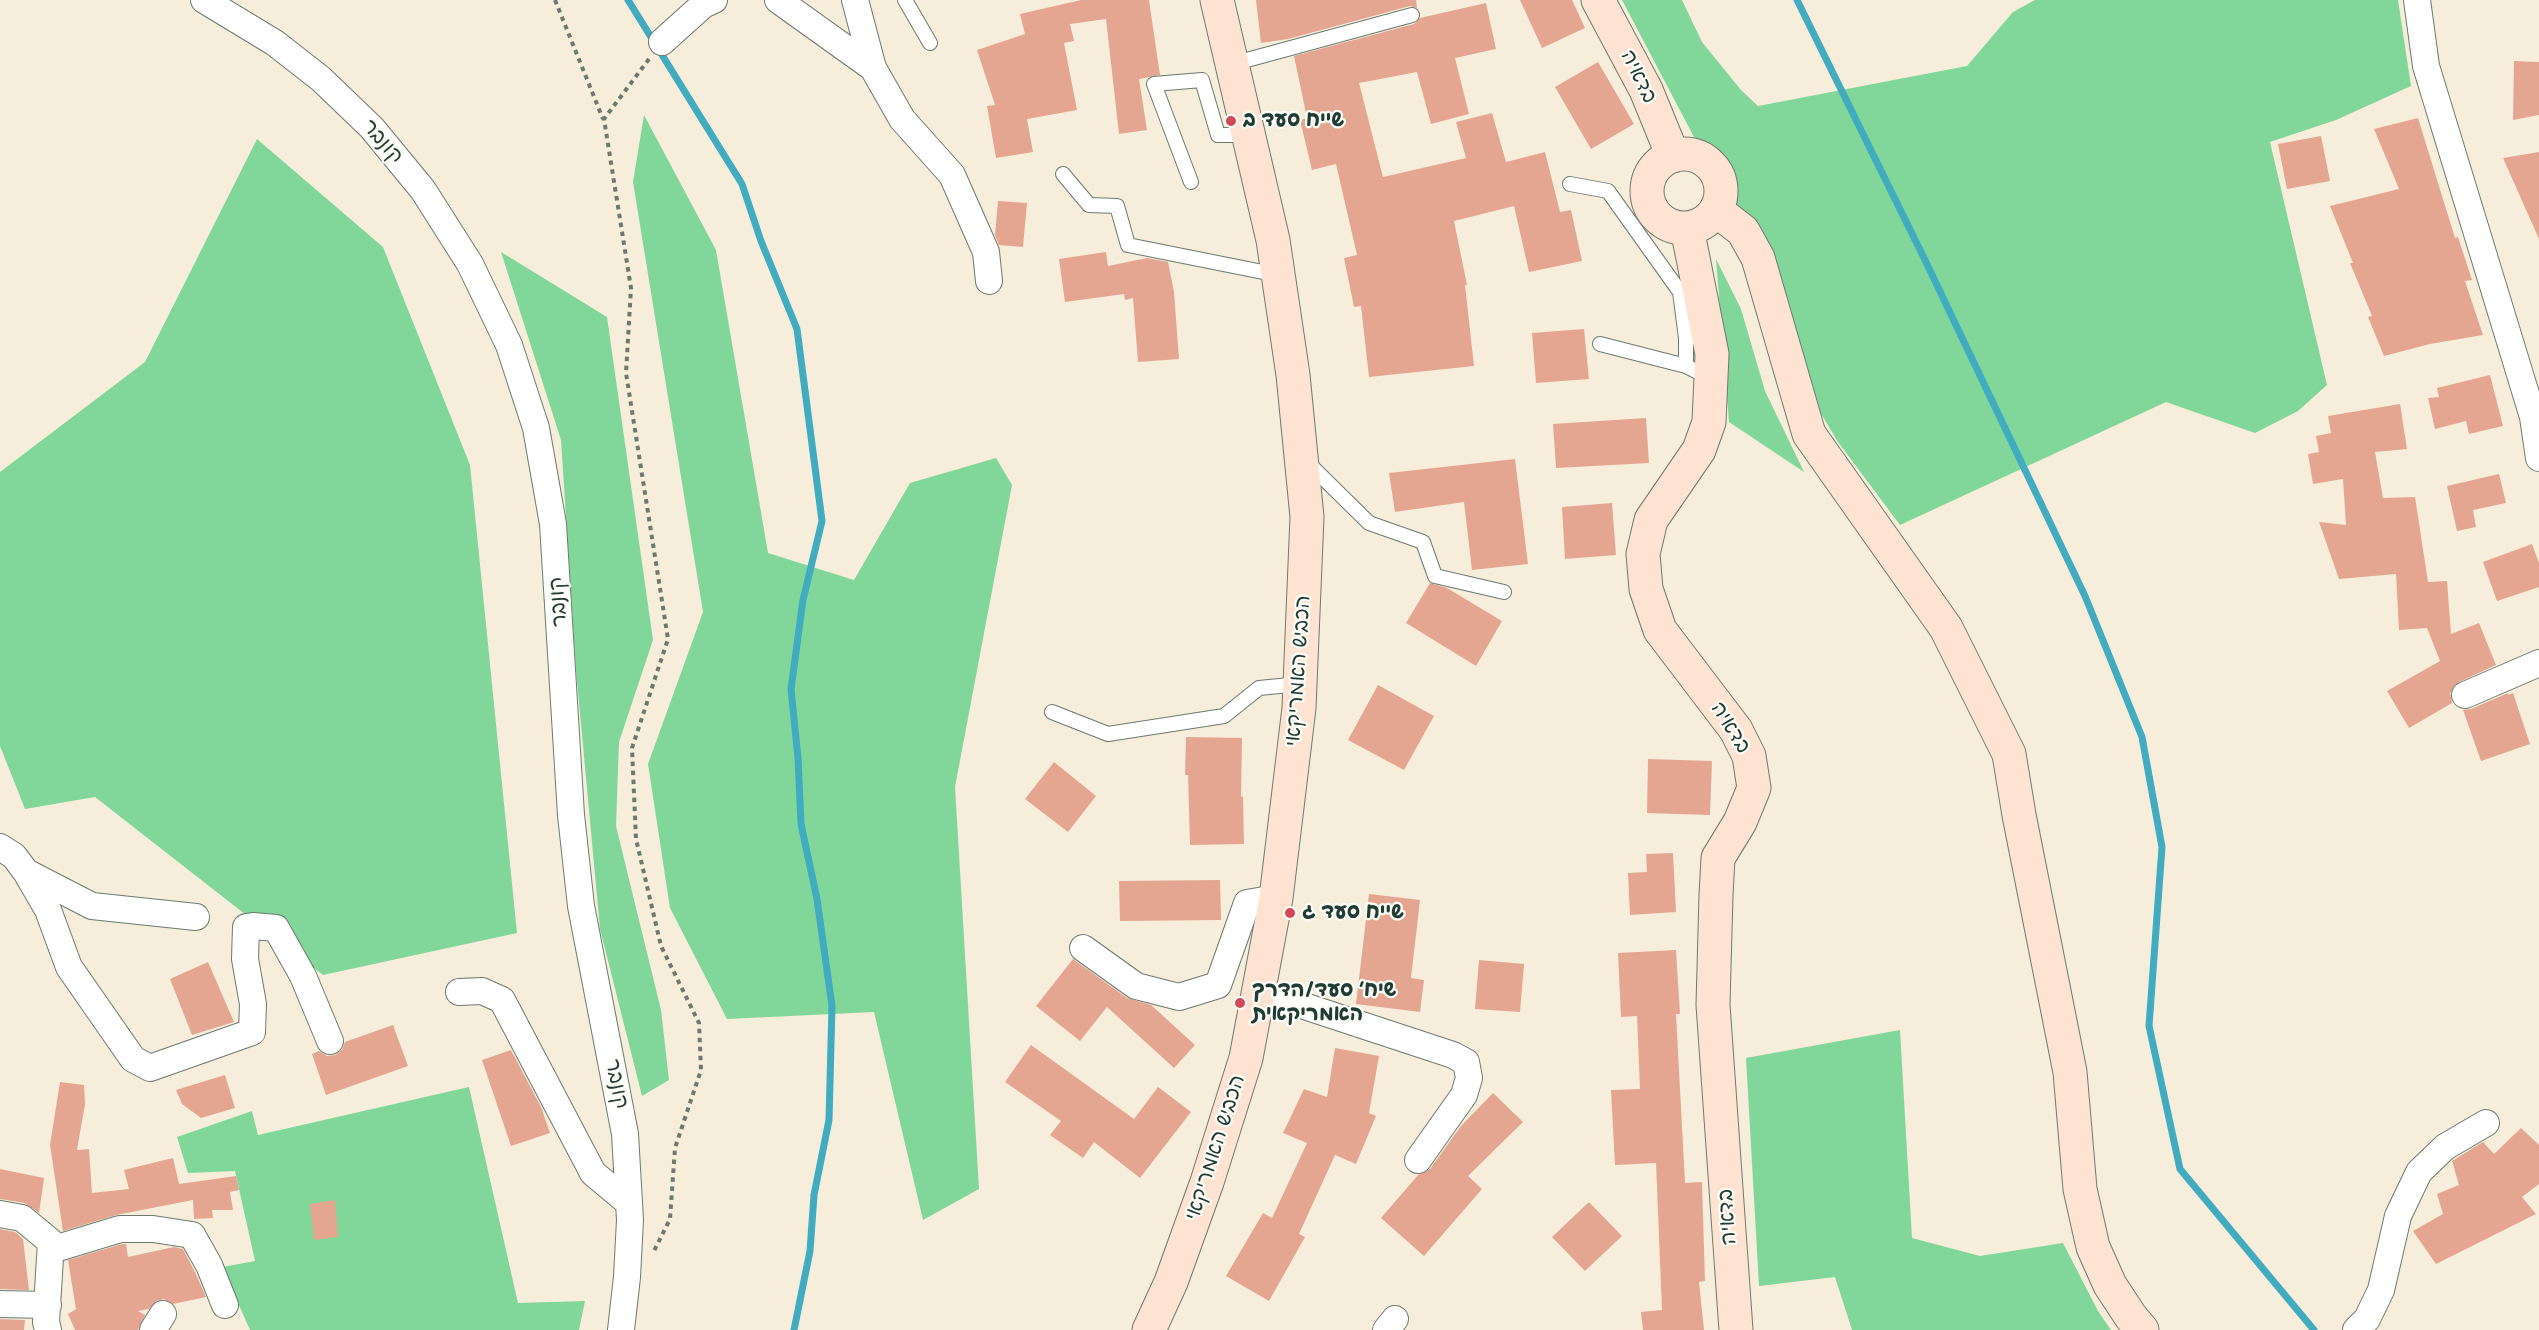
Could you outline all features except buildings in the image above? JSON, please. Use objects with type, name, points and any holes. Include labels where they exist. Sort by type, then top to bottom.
[{"type":"street","name":"קונבר","points":[[204,0],[275,43],[321,79],[372,129],[423,190],[470,264],[509,345],[536,428],[553,524],[571,815],[581,906],[626,1134],[629,1203],[627,1277],[621,1330]]},
{"type":"street","points":[[662,42],[703,5],[714,0]]},
{"type":"street","points":[[778,0],[873,68]]},
{"type":"street","points":[[855,0],[873,68],[902,119],[952,176],[986,252],[989,281]]},
{"type":"street","name":"הכביש האמריקאי","points":[[1149,1330],[1171,1282],[1207,1182],[1246,1058],[1276,898],[1299,708],[1307,517],[1293,375],[1273,240],[1217,0]]},
{"type":"street","name":"בדאיה","points":[[1598,0],[1646,90],[1673,156]]},
{"type":"street","points":[[2416,0],[2426,66],[2533,417],[2539,458]]},
{"type":"street","points":[[1686,154],[1698,157],[1713,168],[1719,180],[1720,192],[1716,210],[1703,222],[1687,228],[1678,228],[1663,221],[1648,202],[1647,185],[1653,170],[1665,159],[1673,156],[1686,154]]},
{"type":"street","points":[[1716,210],[1743,231],[1758,258],[1809,434],[1946,628],[2009,754],[2070,1072],[2080,1189],[2093,1247],[2110,1285],[2130,1317],[2142,1330]]},
{"type":"street","name":"בדאיה","points":[[1687,228],[1712,354],[1698,372],[1709,422],[1699,450],[1651,520],[1644,554],[1646,589],[1660,630],[1736,730],[1749,756],[1754,789],[1740,822],[1719,858],[1716,896],[1713,1005],[1736,1330]]},
{"type":"street","points":[[2465,695],[2539,663]]},
{"type":"street","points":[[0,847],[14,856],[26,872],[48,910],[69,967],[133,1059],[150,1068],[252,1032],[253,1004],[245,959],[246,927],[253,926],[276,928],[303,976],[330,1041]]},
{"type":"street","points":[[26,872],[92,906],[196,917]]},
{"type":"street","points":[[1083,948],[1136,986],[1179,998],[1218,986],[1246,903],[1276,898]]},
{"type":"street","points":[[459,992],[482,991],[502,1000],[593,1173],[629,1203]]},
{"type":"street","points":[[1258,1000],[1289,1001],[1453,1055],[1466,1062],[1469,1078],[1464,1095],[1418,1160]]},
{"type":"street","points":[[2356,1330],[2367,1319],[2381,1290],[2398,1216],[2419,1172],[2445,1147],[2486,1123]]},
{"type":"street","points":[[0,1214],[22,1218],[51,1242],[48,1330]]},
{"type":"street","points":[[51,1250],[120,1229],[153,1228],[192,1234],[209,1265],[225,1305]]},
{"type":"street","points":[[0,1304],[48,1305]]},
{"type":"lane","points":[[905,0],[930,43]]},
{"type":"lane","points":[[1232,64],[1412,15]]},
{"type":"lane","points":[[1191,182],[1154,84],[1202,80],[1218,135],[1248,135]]},
{"type":"lane","points":[[1063,174],[1089,205],[1117,206],[1128,245],[1278,275]]},
{"type":"lane","points":[[1570,184],[1608,191],[1680,292],[1686,338],[1698,372]]},
{"type":"lane","points":[[1600,344],[1698,372]]},
{"type":"lane","points":[[1301,456],[1369,523],[1423,542],[1436,576],[1504,592]]},
{"type":"lane","points":[[1052,712],[1108,734],[1224,716],[1259,688],[1300,684]]},
{"type":"path","points":[[555,0],[604,119],[631,288],[626,373],[668,639],[632,748],[636,838],[661,946],[699,1023],[701,1070],[675,1148],[670,1219],[651,1259]]},
{"type":"path","points":[[604,119],[662,42]]},
{"type":"green space","points":[[1622,0],[1682,0],[1702,42],[1741,90],[1758,106],[1967,66],[2013,12],[2035,0],[2398,0],[2411,86],[2336,120],[2270,142],[2327,385],[2298,411],[2255,433],[2166,402],[1900,525],[1838,442],[1808,392],[1716,179]]},
{"type":"green space","points":[[644,115],[716,250],[768,553],[854,580],[910,483],[996,458],[1012,485],[955,787],[979,1189],[923,1220],[874,1012],[727,1019],[670,908],[648,764],[703,612],[633,182]]},
{"type":"green space","points":[[257,139],[383,247],[470,465],[517,933],[323,975],[95,797],[25,809],[0,746],[0,472],[145,362]]},
{"type":"green space","points":[[501,252],[607,317],[653,640],[619,742],[616,826],[661,1010],[669,1080],[642,1096],[600,929],[576,670],[561,440]]},
{"type":"green space","points":[[1716,259],[1741,309],[1765,391],[1804,472],[1729,422]]},
{"type":"green space","points":[[1900,1030],[1912,1238],[1980,1256],[2063,1243],[2098,1311],[2111,1330],[1852,1330],[1835,1277],[1759,1286],[1746,1058]]},
{"type":"green space","points":[[469,1087],[518,1303],[585,1301],[579,1330],[250,1330],[222,1267],[255,1261],[235,1171],[188,1173],[177,1137],[252,1111],[258,1135]]},
{"type":"waterway","points":[[628,0],[742,184],[761,241],[797,329],[822,521],[803,600],[791,689],[798,758],[801,824],[817,899],[832,1006],[829,1120],[814,1195],[810,1251],[794,1330]]},
{"type":"waterway","points":[[1797,0],[1925,260],[2085,596],[2142,737],[2162,847],[2149,1026],[2180,1169],[2314,1330]]},
{"type":"place","name":"שייח סעד ב","points":[[1231,121]]},
{"type":"place","name":"שייח סעד ג","points":[[1290,913]]},
{"type":"place","name":"שיח׳ סעד/הדרך האמריקאית","points":[[1240,1003]]}]
